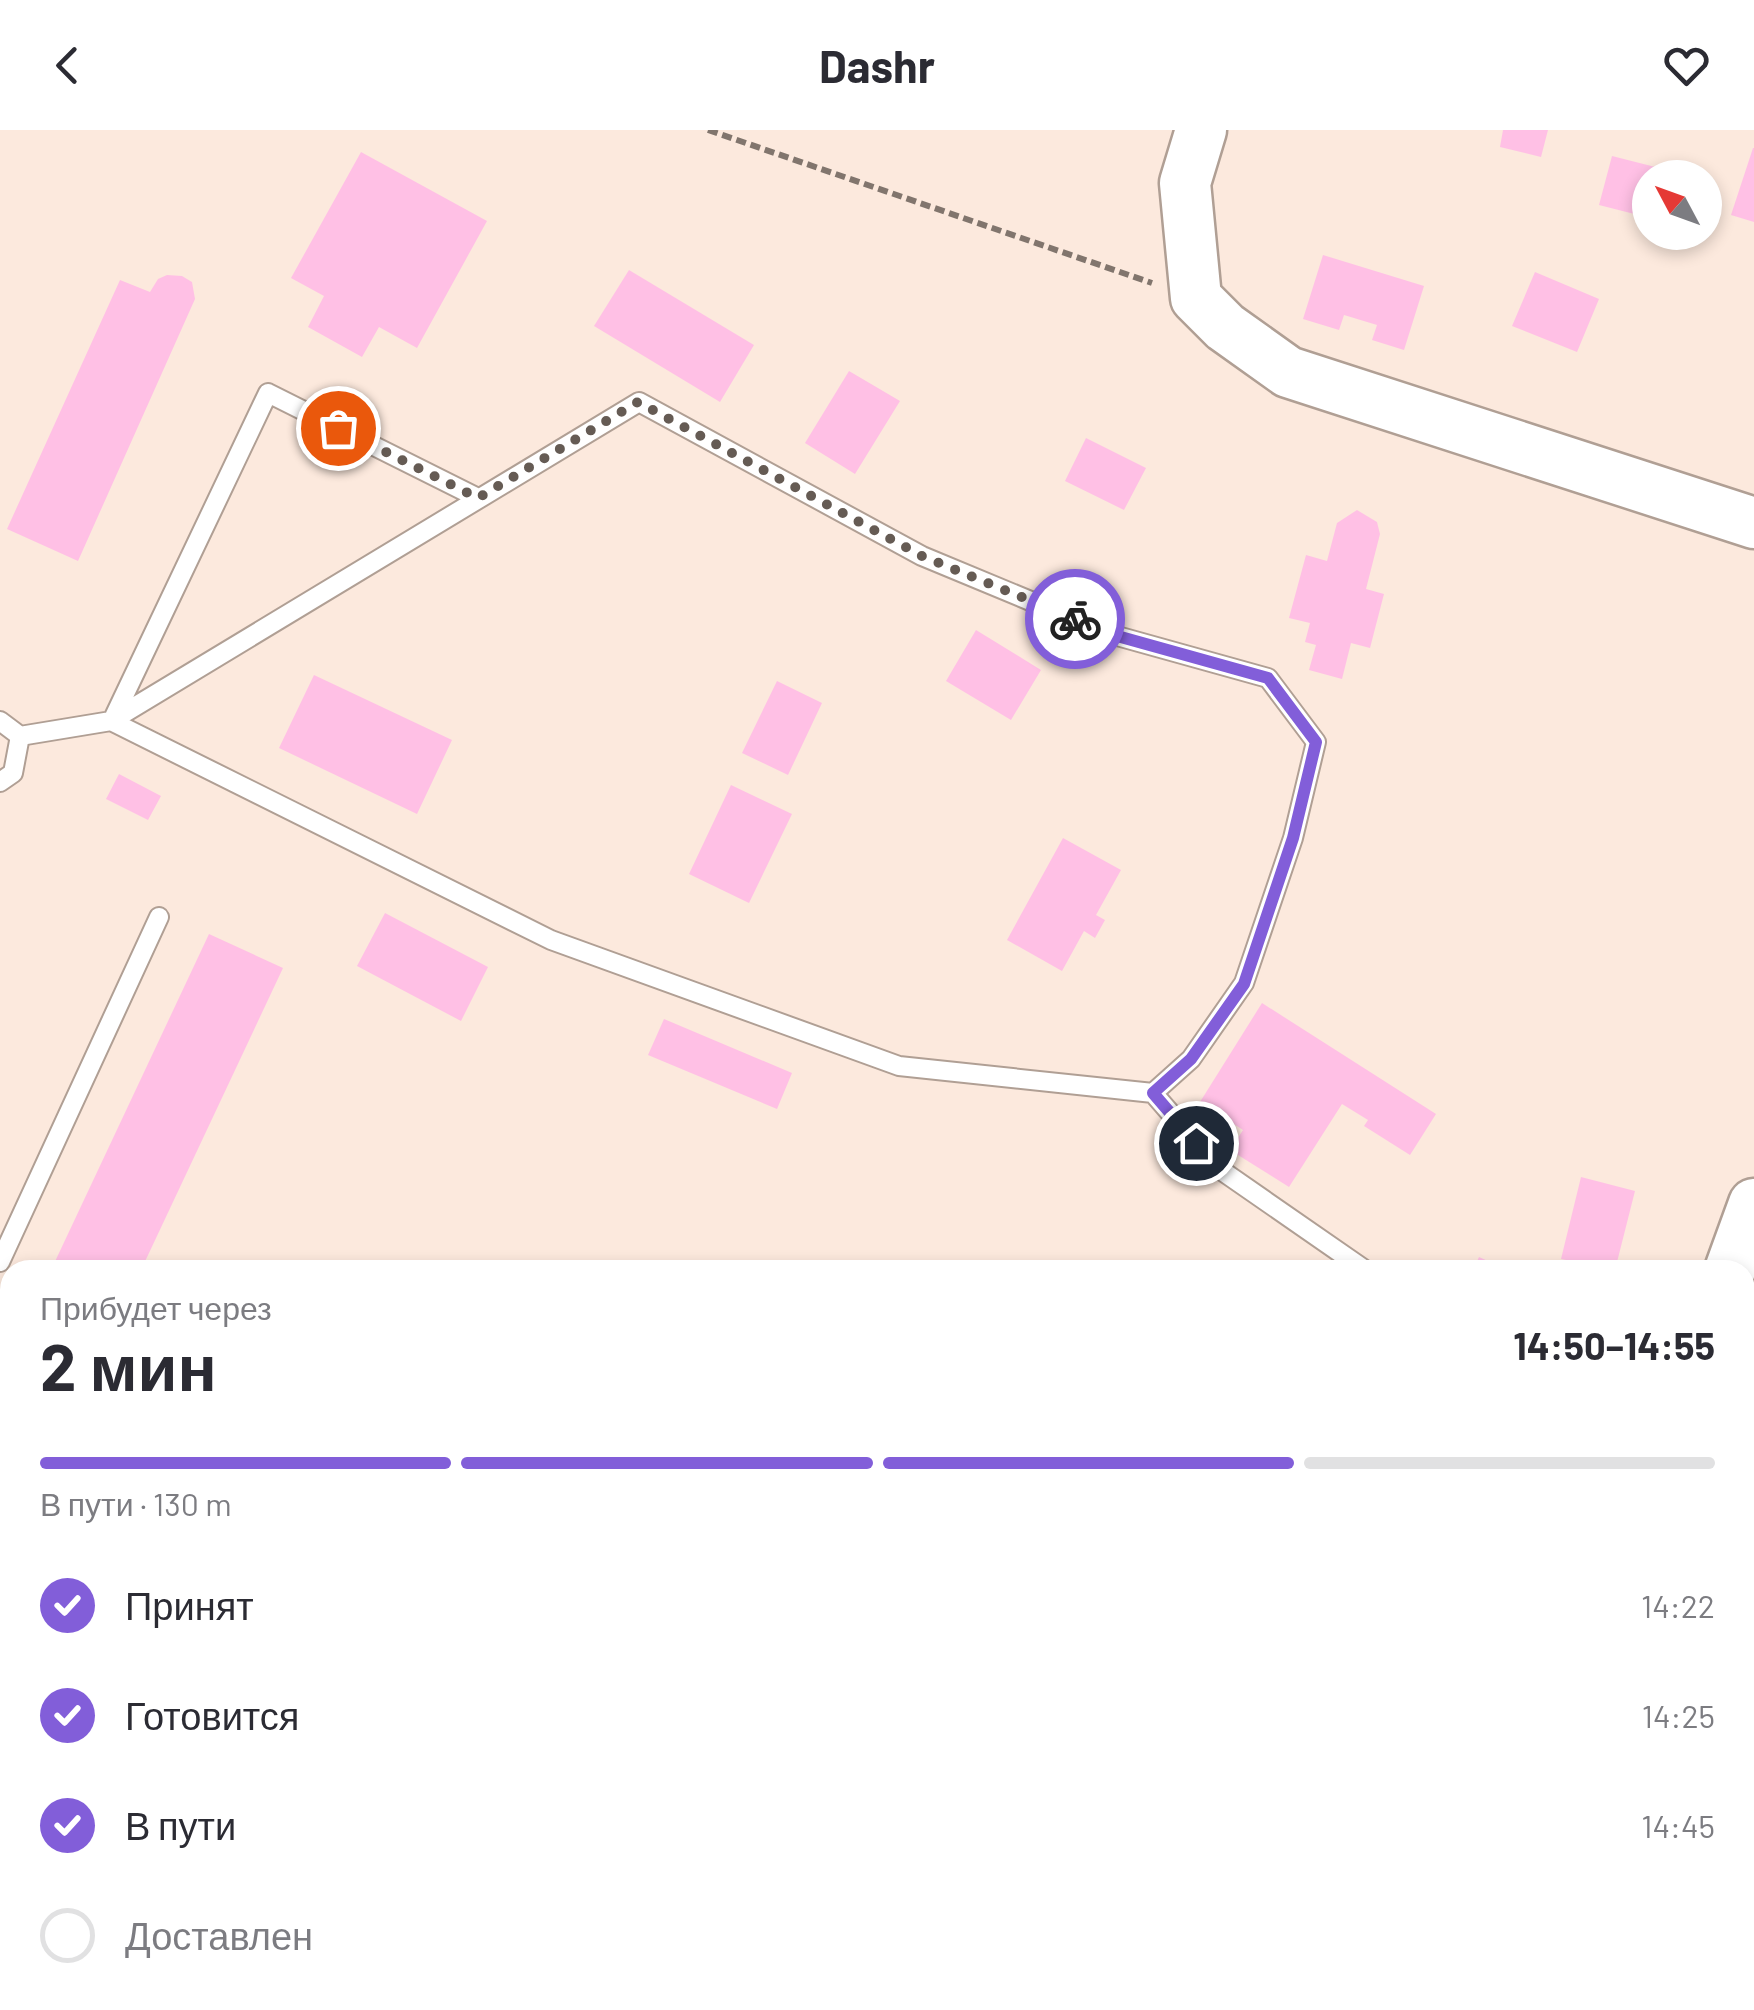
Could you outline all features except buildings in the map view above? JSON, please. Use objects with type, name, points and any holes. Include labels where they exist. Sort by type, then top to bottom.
[{"type":"street","points":[[1201,130],[1185,184],[1196,298],[1225,327],[1288,372],[1754,522]]},
{"type":"street","points":[[1734,1260],[1754,1204]]},
{"type":"lane","points":[[112,721],[268,393],[478,498]]},
{"type":"lane","points":[[0,721],[20,736],[112,721],[638,402],[922,556],[1110,634],[1268,678],[1316,742],[1293,838],[1244,984],[1191,1059],[1153,1093]]},
{"type":"lane","points":[[112,721],[551,940],[900,1066],[1153,1093],[1218,1168],[1351,1260]]},
{"type":"lane","points":[[0,782],[12,774],[20,736]]},
{"type":"lane","points":[[1,1260],[159,917]]},
{"type":"path","points":[[708,130],[1196,298]]},
{"type":"way so far","points":[[338,428],[478,498],[638,402],[922,556],[1075,619]]},
{"type":"route","points":[[1075,619],[1110,634],[1268,678],[1316,742],[1293,838],[1244,984],[1191,1059],[1153,1093],[1196,1143]]}]
